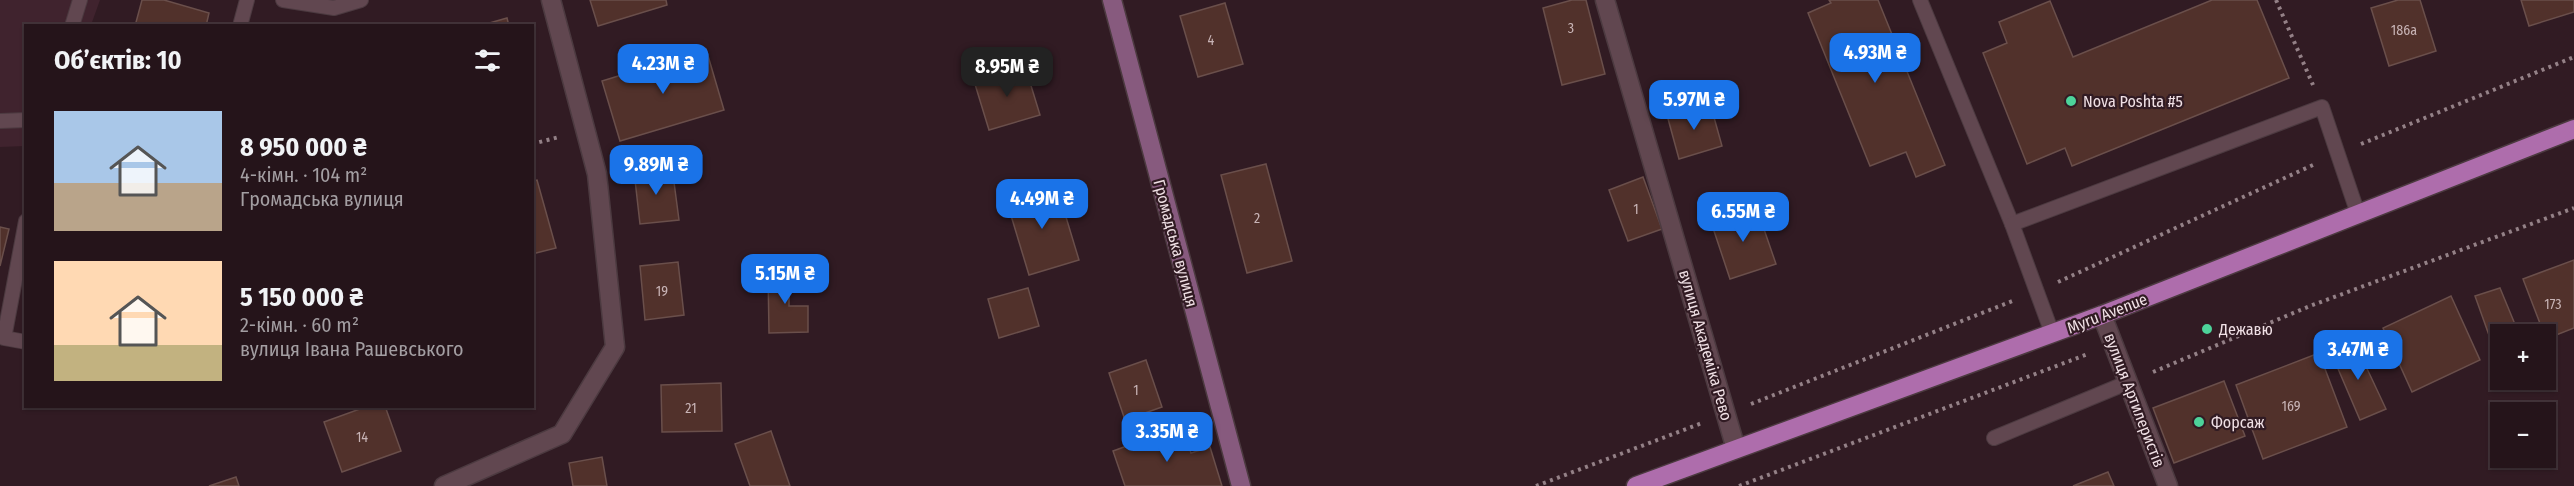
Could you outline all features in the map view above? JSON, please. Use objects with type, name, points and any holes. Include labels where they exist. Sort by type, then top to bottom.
[{"type":"main road","name":"Myru Avenue","points":[[1636,486],[2102,315],[2574,129]]},
{"type":"street","points":[[444,486],[562,434],[615,347],[597,174],[551,0]]},
{"type":"street","name":"Громадська вулиця","points":[[1112,0],[1241,486]]},
{"type":"street","name":"вулиця Академіка Рево","points":[[1605,0],[1736,449]]},
{"type":"street","name":"вулиця Артилеристів","points":[[2102,315],[2168,486]]},
{"type":"lane","points":[[73,24],[80,0]]},
{"type":"lane","points":[[241,24],[247,0]]},
{"type":"lane","points":[[283,0],[334,8],[361,0]]},
{"type":"lane","points":[[1920,0],[2012,224],[2052,333]]},
{"type":"lane","points":[[2012,224],[2322,107],[2358,214]]},
{"type":"lane","points":[[0,121],[24,120]]},
{"type":"lane","points":[[24,232],[4,338],[24,342]]},
{"type":"lane","points":[[1994,438],[2128,382]]},
{"type":"path","points":[[2276,0],[2322,107]]},
{"type":"path","points":[[2338,154],[2574,57]]},
{"type":"path","points":[[2128,382],[2310,306],[2574,208]]},
{"type":"path","points":[[1739,486],[2114,344]]},
{"type":"path","points":[[1536,486],[1726,414]]},
{"type":"shaded area","points":[[0,0],[100,0],[91,24],[24,24],[24,146],[0,147]]},
{"type":"building","points":[[142,0],[164,0],[209,13],[206,24],[136,24]]},
{"type":"building","points":[[590,0],[666,0],[667,5],[598,26]]},
{"type":"building","points":[[1572,0],[1586,0],[1605,74],[1562,85],[1543,8]]},
{"type":"building","points":[[1829,0],[1878,0],[1945,165],[1916,177],[1906,152],[1870,166],[1808,13],[1831,3]]},
{"type":"building","points":[[2212,0],[2257,0],[2289,78],[2072,166],[2065,148],[2027,164],[1983,53],[2007,43],[1999,22],[2050,1],[2073,57]]},
{"type":"building","points":[[2398,0],[2420,0],[2436,51],[2389,66],[2371,8]]},
{"type":"building","points":[[2521,0],[2574,0],[2574,12],[2529,26]]},
{"type":"building","points":[[1225,3],[1243,64],[1198,77],[1180,16]]},
{"type":"building","points":[[507,18],[508,24],[486,24]]},
{"type":"building","points":[[706,49],[724,110],[620,141],[602,81]]},
{"type":"building","points":[[1025,66],[1040,115],[989,130],[974,81]]},
{"type":"building","points":[[1710,103],[1722,146],[1679,159],[1667,115]]},
{"type":"building","points":[[1266,164],[1292,261],[1247,273],[1221,175]]},
{"type":"building","points":[[672,167],[679,220],[640,224],[634,171]]},
{"type":"building","points":[[1643,177],[1662,229],[1628,241],[1609,190]]},
{"type":"building","points":[[537,180],[556,248],[534,254],[534,181]]},
{"type":"building","points":[[1056,184],[1079,260],[1029,275],[1006,199]]},
{"type":"building","points":[[1756,206],[1776,264],[1730,279],[1711,222]]},
{"type":"building","points":[[0,227],[9,229],[0,266]]},
{"type":"building","points":[[2574,260],[2574,328],[2556,335],[2556,324],[2540,324],[2523,279]]},
{"type":"building","points":[[678,262],[684,315],[645,320],[640,266]]},
{"type":"building","points":[[793,270],[793,292],[789,292],[789,306],[808,306],[808,332],[769,333],[768,271]]},
{"type":"building","points":[[1028,288],[1039,326],[999,338],[988,299]]},
{"type":"building","points":[[2500,288],[2515,324],[2490,324],[2490,338],[2475,296]]},
{"type":"building","points":[[2451,296],[2480,360],[2412,392],[2383,328]]},
{"type":"building","points":[[2355,343],[2386,409],[2360,420],[2330,350]]},
{"type":"building","points":[[2319,353],[2347,427],[2263,459],[2236,385]]},
{"type":"building","points":[[1146,360],[1162,407],[1125,420],[1109,373]]},
{"type":"building","name":"Форсаж","points":[[2224,381],[2245,436],[2174,463],[2153,408]]},
{"type":"building","points":[[721,383],[722,431],[662,432],[661,385]]},
{"type":"building","points":[[362,408],[386,408],[401,451],[342,472],[324,422]]},
{"type":"building","points":[[1182,426],[1191,453],[1210,447],[1222,486],[1125,486],[1113,451]]},
{"type":"building","points":[[771,431],[790,486],[750,486],[735,444]]},
{"type":"building","points":[[602,457],[607,486],[573,486],[569,463]]},
{"type":"building","points":[[2108,472],[2114,486],[2073,486]]},
{"type":"building","points":[[236,477],[239,486],[209,486]]},
{"type":"place","name":"Nova Poshta #5","points":[[2071,101]]},
{"type":"place","name":"Дежавю","points":[[2207,329]]},
{"type":"place","name":"Форсаж","points":[[2199,422]]}]
